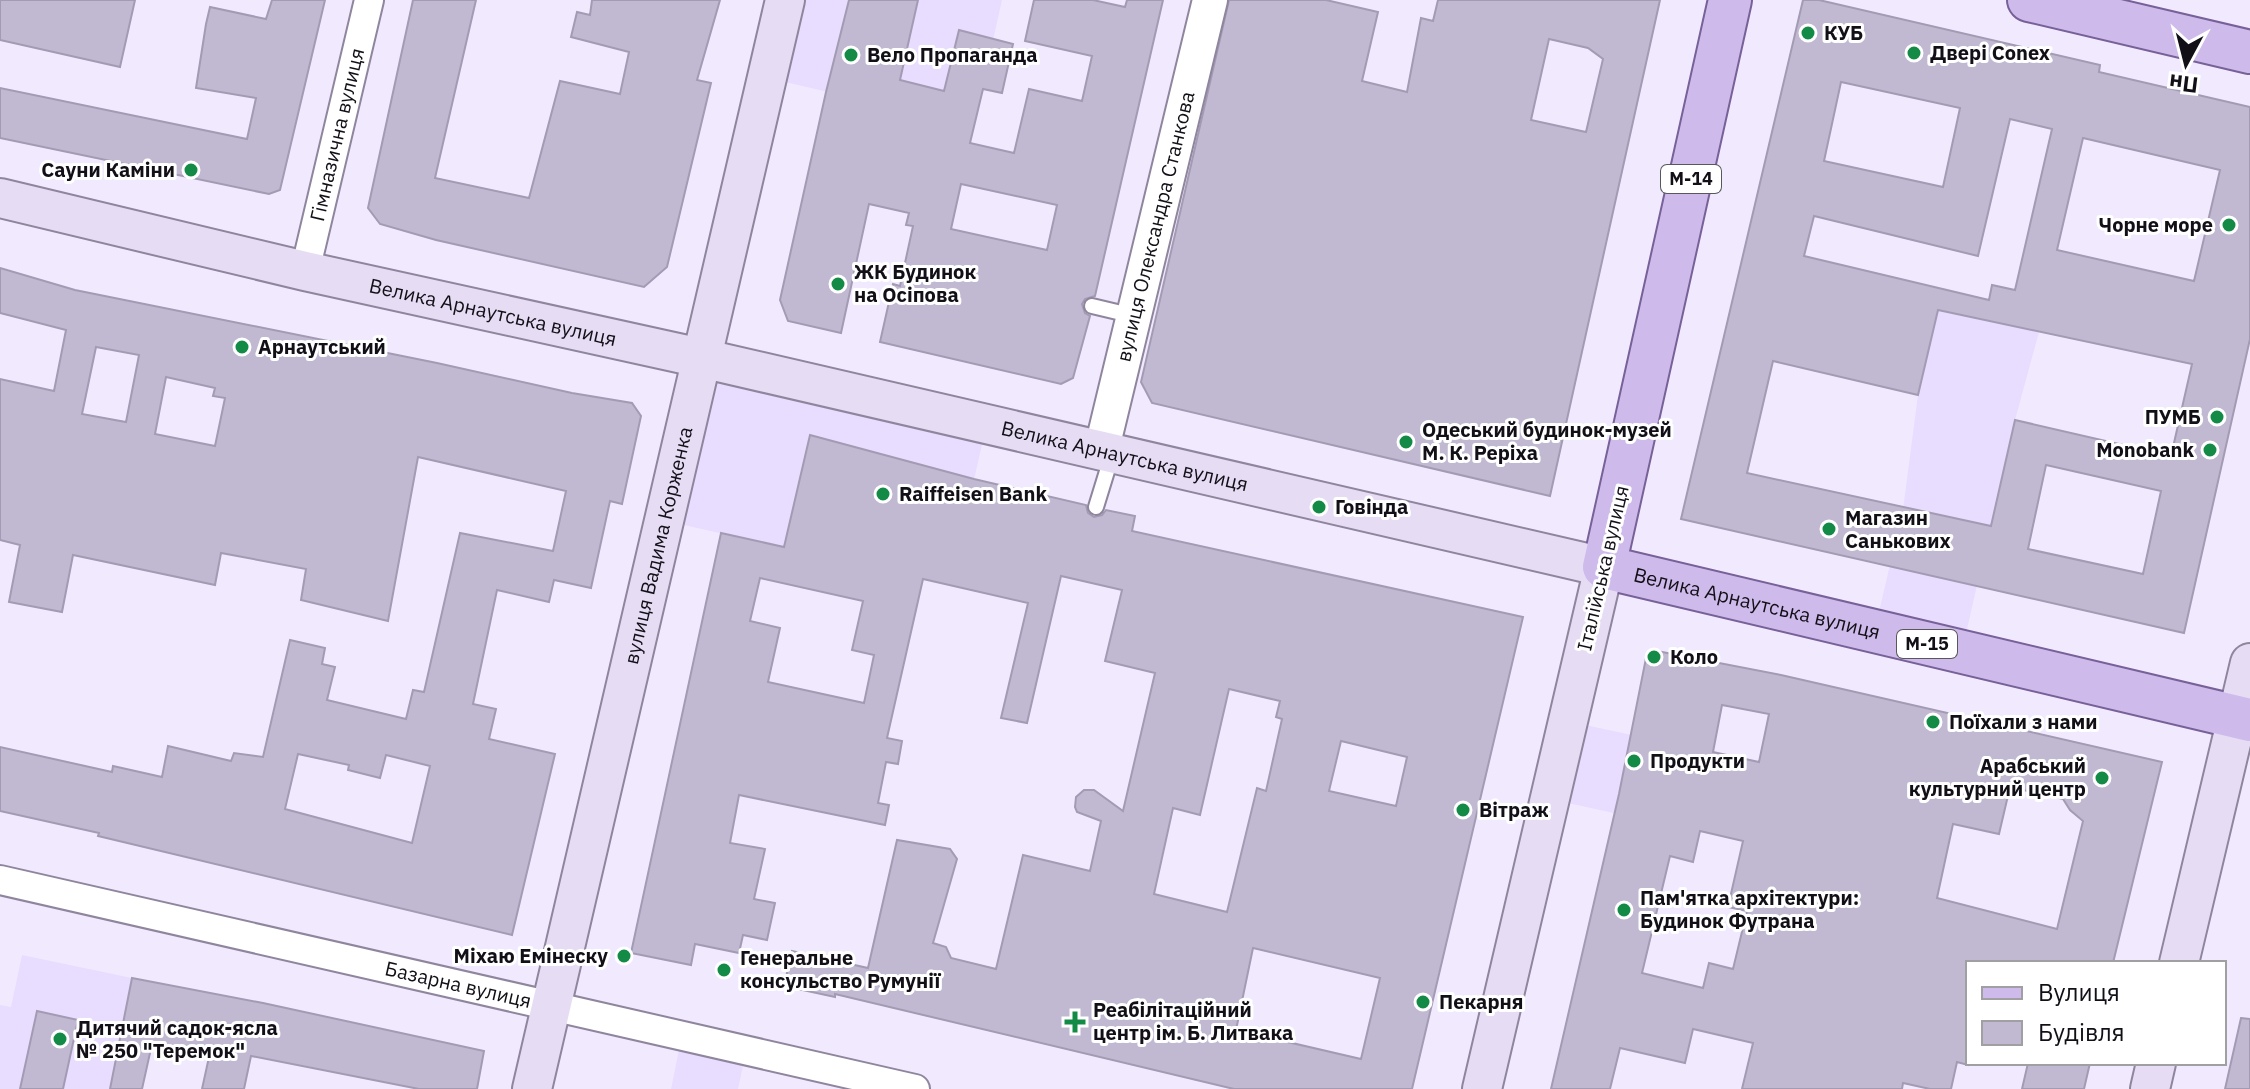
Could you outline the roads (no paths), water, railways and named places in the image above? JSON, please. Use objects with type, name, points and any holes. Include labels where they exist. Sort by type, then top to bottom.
[{"type":"main road","name":"вулиця Вадима Корженка","points":[[532,1089],[785,0]]},
{"type":"main road","name":"Італійська вулиця","points":[[1482,1089],[1604,567],[1730,0]]},
{"type":"main road","points":[[2029,0],[2250,52]]},
{"type":"main road","name":"Велика Арнаутська вулиця","points":[[0,198],[305,271],[701,358],[1604,567],[2243,718]]},
{"type":"main road","points":[[2180,961],[2243,718],[2250,663]]},
{"type":"main road","points":[[2150,1089],[2156,1065]]},
{"type":"street","name":"Гімназична вулиця","points":[[305,271],[369,0]]},
{"type":"street","name":"вулиця Олександра Станкова","points":[[1107,454],[1134,316],[1210,0]]},
{"type":"street","name":"Базарна вулиця","points":[[0,880],[551,1005],[869,1084],[915,1089]]},
{"type":"lane","points":[[1092,306],[1134,316]]},
{"type":"lane","points":[[1096,507],[1107,454]]},
{"type":"place","name":"КУБ","points":[[1808,33]]},
{"type":"place","name":"Двері Conex","points":[[1914,53]]},
{"type":"place","name":"Вело Пропаганда","points":[[851,55]]},
{"type":"place","name":"Сауни Каміни","points":[[191,170]]},
{"type":"place","name":"Чорне море","points":[[2229,225]]},
{"type":"place","name":"ЖК Будинок на Осіпова","points":[[838,284]]},
{"type":"place","name":"Арнаутський","points":[[242,347]]},
{"type":"place","name":"ПУМБ","points":[[2217,417]]},
{"type":"place","name":"Одеський будинок-музей М. К. Реріха","points":[[1406,442]]},
{"type":"place","name":"Monobank","points":[[2210,450]]},
{"type":"place","name":"Raiffeisen Bank","points":[[883,494]]},
{"type":"place","name":"Говінда","points":[[1319,507]]},
{"type":"place","name":"Магазин Санькових","points":[[1829,529]]},
{"type":"place","name":"Коло","points":[[1654,657]]},
{"type":"place","name":"Поїхали з нами","points":[[1933,722]]},
{"type":"place","name":"Продукти","points":[[1634,761]]},
{"type":"place","name":"Арабський культурний центр","points":[[2102,778]]},
{"type":"place","name":"Вітраж","points":[[1463,810]]},
{"type":"place","name":"Пам'ятка архітектури: Будинок Футрана","points":[[1624,910]]},
{"type":"place","name":"Міхаю Емінеску","points":[[624,956]]},
{"type":"place","name":"Генеральне консульство Румунії","points":[[724,970]]},
{"type":"place","name":"Пекарня","points":[[1423,1002]]},
{"type":"place","name":"Реабілітаційний центр ім. Б. Литвака","points":[[1075,1022]]},
{"type":"place","name":"Дитячий садок-ясла № 250 \"Теремок\"","points":[[60,1039]]}]
